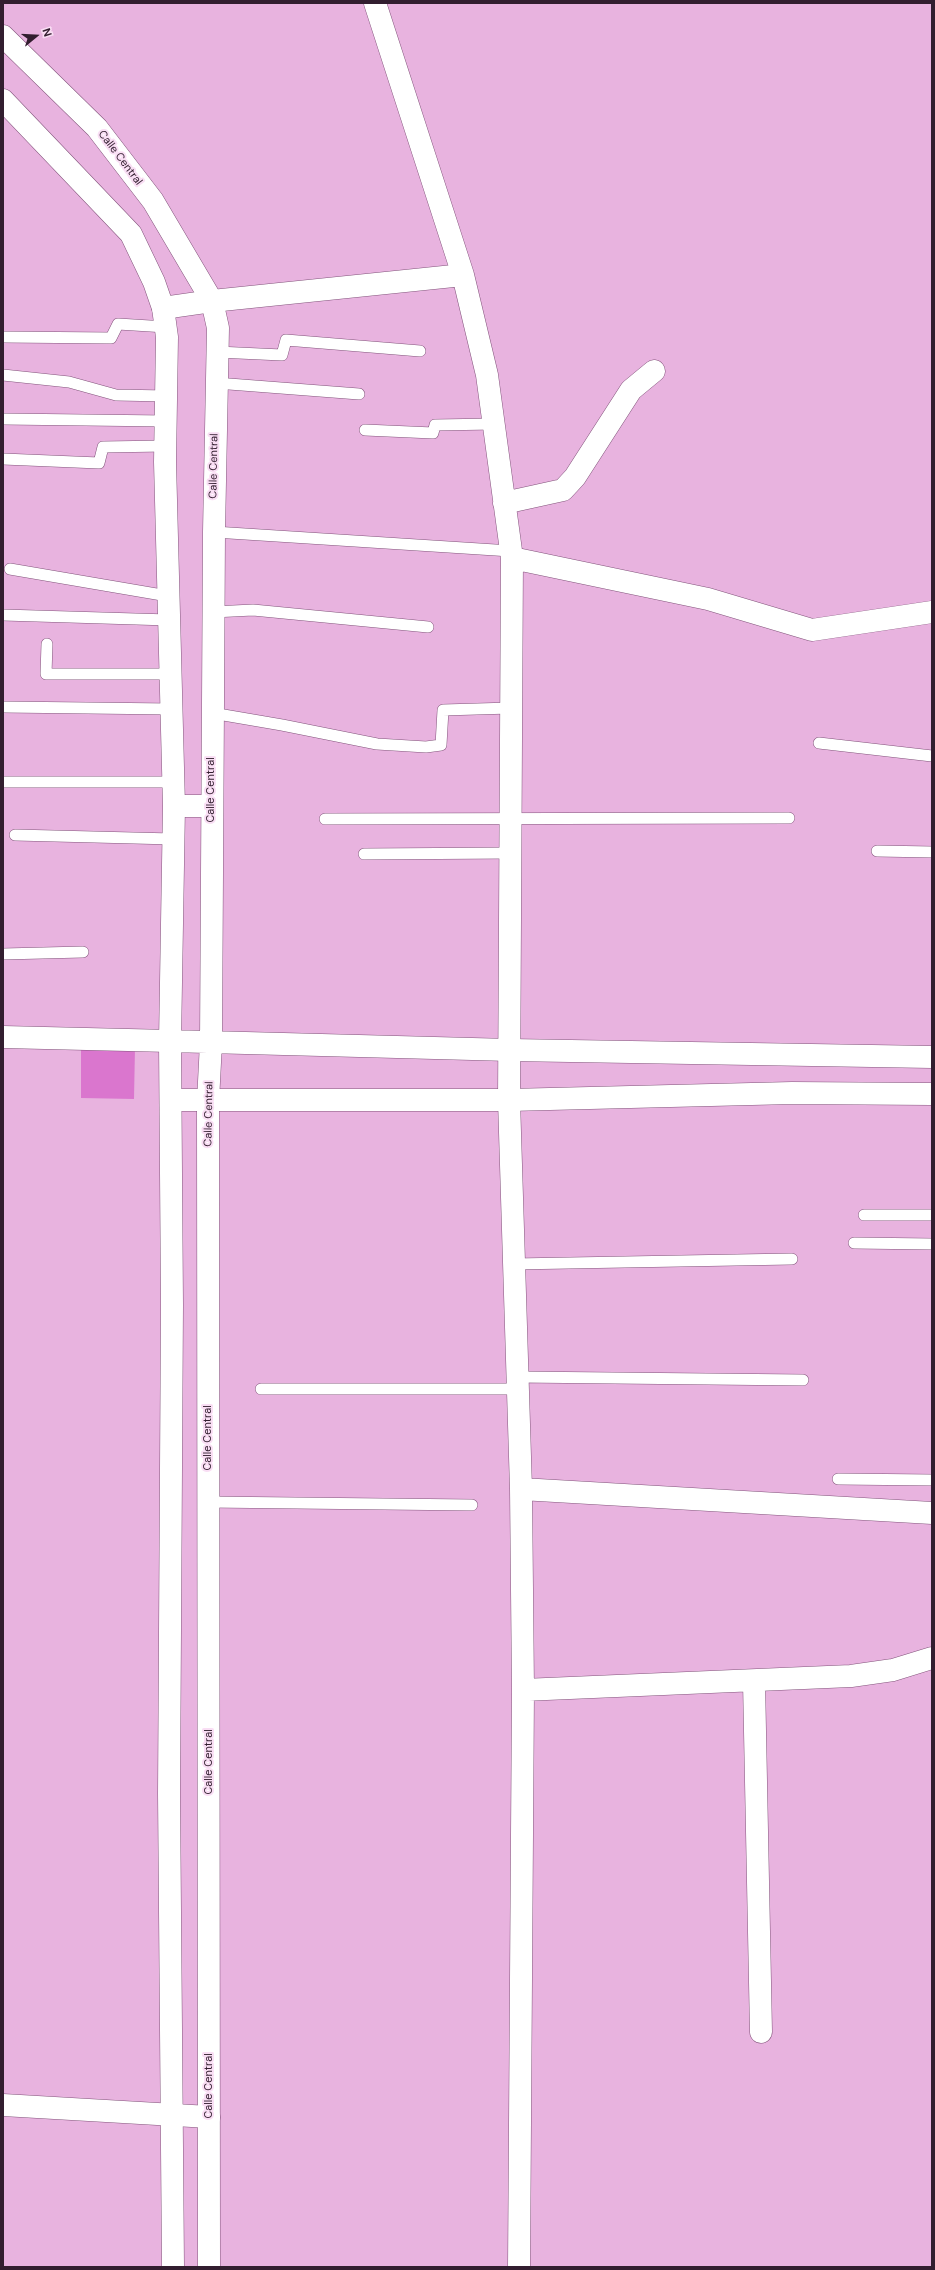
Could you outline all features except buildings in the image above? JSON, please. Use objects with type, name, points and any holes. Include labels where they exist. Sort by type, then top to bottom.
[{"type":"street","points":[[375,3],[463,275],[487,375],[511,555],[509,1100],[521,1489],[523,1690],[519,2267]]},
{"type":"street","name":"Calle Central","points":[[3,36],[97,128],[152,201],[212,301],[218,328],[211,806],[211,1044],[208,1101],[209,2267]]},
{"type":"street","points":[[3,100],[131,234],[154,282],[164,317],[168,596],[174,806],[170,1042],[170,2114],[172,2267]]},
{"type":"street","points":[[164,317],[212,301],[463,275]]},
{"type":"street","points":[[504,503],[563,490],[575,477],[631,390],[654,371]]},
{"type":"street","points":[[511,555],[708,599],[812,630],[932,612]]},
{"type":"street","points":[[174,806],[211,806]]},
{"type":"street","points":[[3,1037],[211,1044],[932,1057]]},
{"type":"street","points":[[171,1100],[509,1100],[792,1093],[932,1094]]},
{"type":"street","points":[[521,1489],[932,1513]]},
{"type":"street","points":[[523,1690],[850,1676],[886,1671],[932,1658]]},
{"type":"street","points":[[754,1681],[761,2032]]},
{"type":"street","points":[[3,2105],[209,2117]]},
{"type":"lane","points":[[3,337],[111,338],[118,324],[164,317]]},
{"type":"lane","points":[[217,352],[282,356],[286,340],[420,351]]},
{"type":"lane","points":[[3,375],[69,382],[116,395],[166,396]]},
{"type":"lane","points":[[216,383],[359,394]]},
{"type":"lane","points":[[3,419],[166,421]]},
{"type":"lane","points":[[365,430],[433,432],[435,425],[494,424]]},
{"type":"lane","points":[[3,459],[99,463],[103,447],[165,446]]},
{"type":"lane","points":[[214,532],[511,555]]},
{"type":"lane","points":[[10,569],[168,596]]},
{"type":"lane","points":[[213,612],[253,610],[428,628]]},
{"type":"lane","points":[[3,615],[169,620]]},
{"type":"lane","points":[[47,644],[46,674],[170,674]]},
{"type":"lane","points":[[3,707],[171,709]]},
{"type":"lane","points":[[212,713],[282,724],[377,744],[426,747],[442,746],[443,710],[511,708]]},
{"type":"lane","points":[[819,743],[932,756]]},
{"type":"lane","points":[[3,782],[173,782]]},
{"type":"lane","points":[[325,819],[789,818]]},
{"type":"lane","points":[[15,835],[173,838]]},
{"type":"lane","points":[[877,851],[932,852]]},
{"type":"lane","points":[[364,854],[511,853]]},
{"type":"lane","points":[[3,954],[82,952]]},
{"type":"lane","points":[[864,1215],[932,1214]]},
{"type":"lane","points":[[854,1243],[932,1244]]},
{"type":"lane","points":[[514,1264],[792,1259]]},
{"type":"lane","points":[[261,1389],[518,1383],[802,1380]]},
{"type":"lane","points":[[838,1480],[932,1480]]},
{"type":"lane","points":[[208,1502],[472,1505]]},
{"type":"shaded area","points":[[81,1046],[135,1047],[134,1099],[81,1098]]}]
